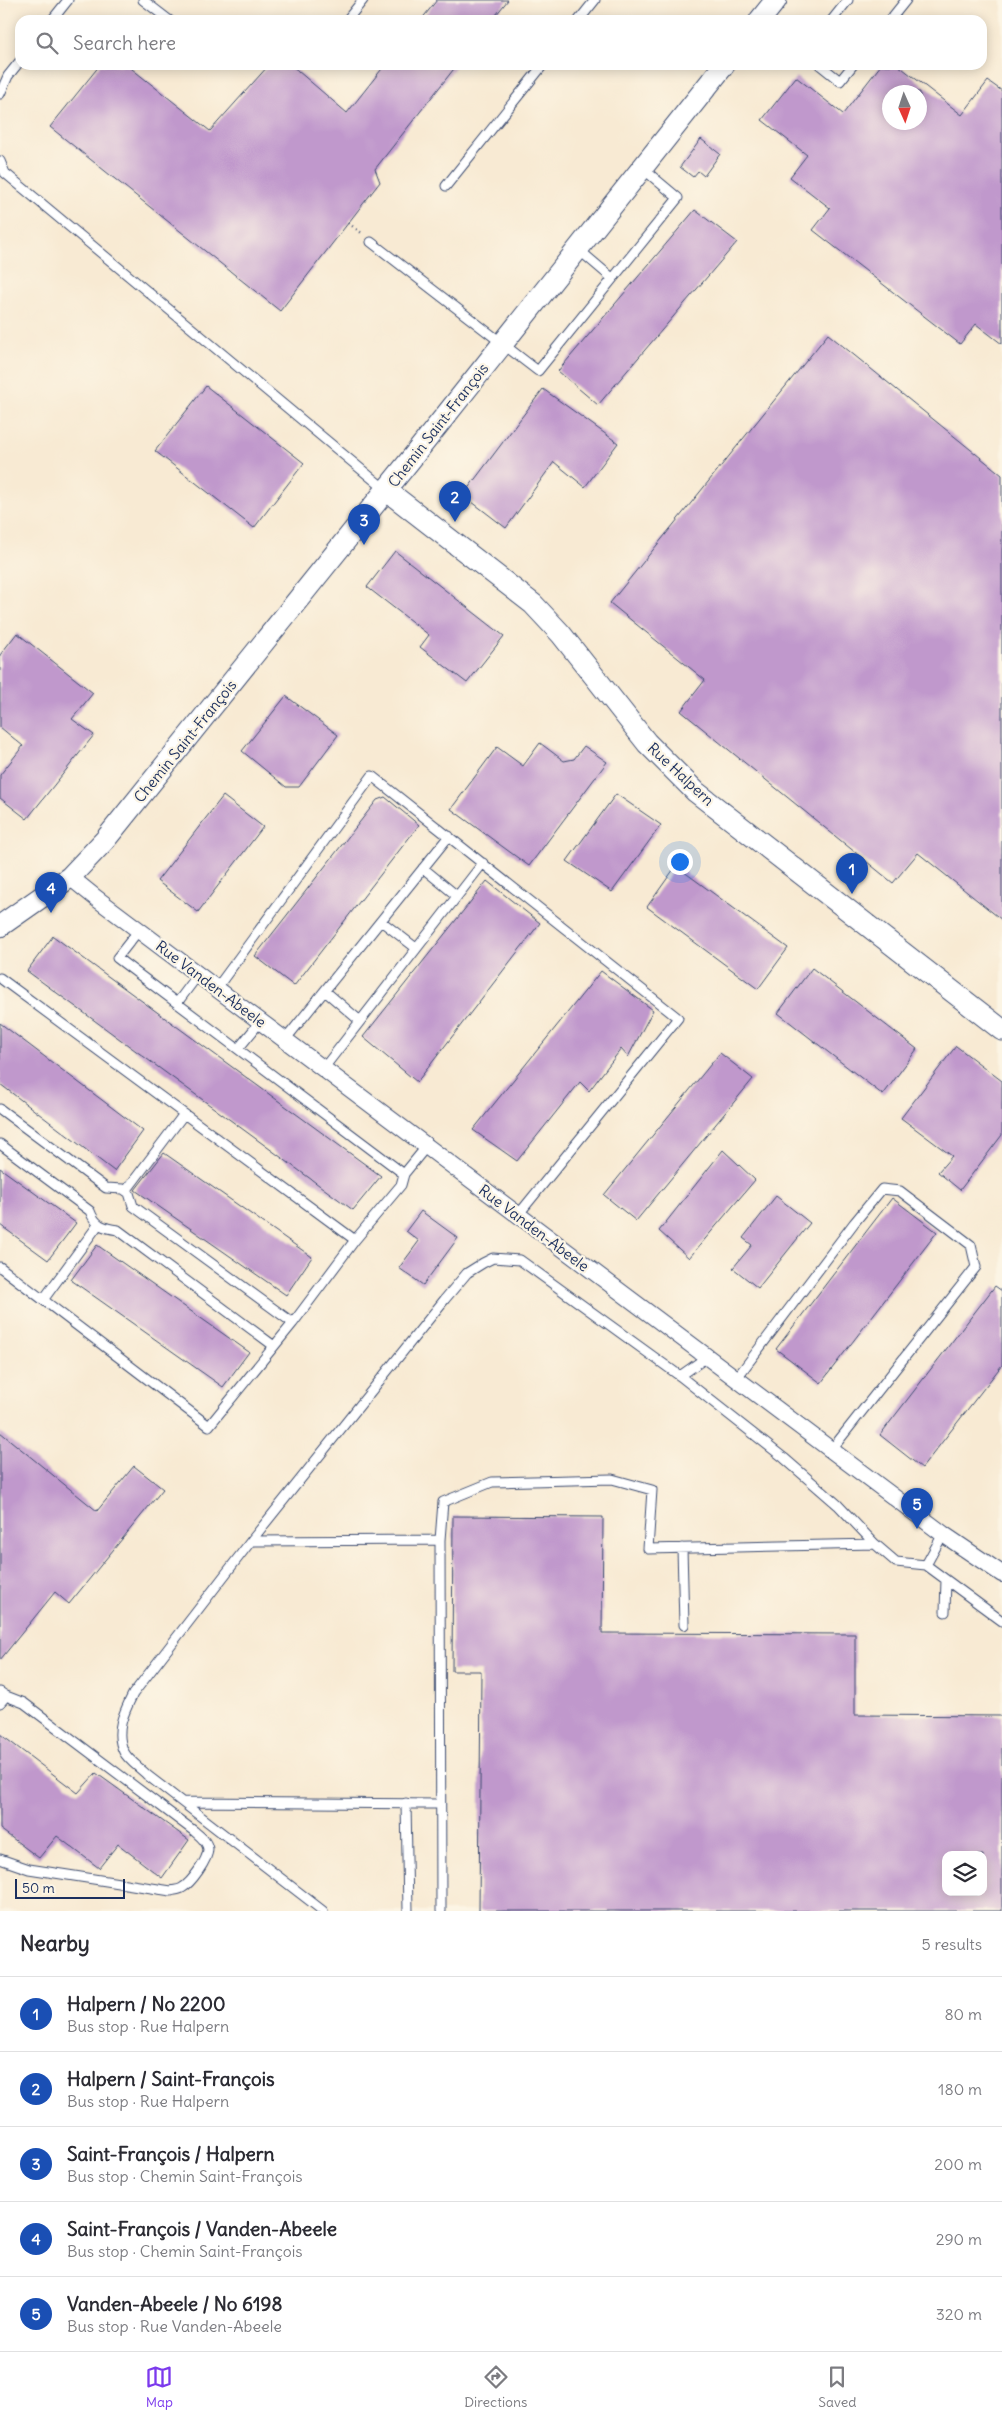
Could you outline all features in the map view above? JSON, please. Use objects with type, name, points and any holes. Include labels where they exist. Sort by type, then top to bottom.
[{"type":"street","points":[[764,15],[776,0]]},
{"type":"street","name":"Chemin Saint-François","points":[[0,926],[70,877],[105,840],[720,70]]},
{"type":"street","name":"Rue Halpern","points":[[386,490],[534,604],[647,743],[696,792],[1002,1030]]},
{"type":"street","name":"Rue Vanden-Abeele","points":[[70,877],[198,976],[706,1357],[943,1534],[1002,1574]]},
{"type":"lane","points":[[56,15],[68,0]]},
{"type":"lane","points":[[143,0],[162,15]]},
{"type":"lane","points":[[351,15],[363,0]]},
{"type":"lane","points":[[583,15],[595,0]]},
{"type":"lane","points":[[836,15],[848,0]]},
{"type":"lane","points":[[894,15],[906,0]]},
{"type":"lane","points":[[0,94],[8,76],[15,67]]},
{"type":"lane","points":[[446,186],[539,70]]},
{"type":"lane","points":[[826,70],[840,81],[849,70]]},
{"type":"lane","points":[[0,161],[5,173],[386,490]]},
{"type":"lane","points":[[370,242],[538,371],[678,198],[641,167]]},
{"type":"lane","points":[[577,249],[612,278]]},
{"type":"lane","points":[[216,989],[372,776],[678,1018],[518,1215]]},
{"type":"lane","points":[[285,1040],[449,836]]},
{"type":"lane","points":[[323,1069],[483,863]]},
{"type":"lane","points":[[423,868],[457,896]]},
{"type":"lane","points":[[381,921],[416,948]]},
{"type":"lane","points":[[139,930],[117,958],[404,1174]]},
{"type":"lane","points":[[177,1003],[198,976]]},
{"type":"lane","points":[[0,978],[355,1240]]},
{"type":"lane","points":[[325,991],[360,1021]]},
{"type":"lane","points":[[238,1049],[260,1022]]},
{"type":"lane","points":[[0,1109],[106,1188],[126,1191],[132,1198],[133,1206],[293,1323]]},
{"type":"lane","points":[[126,1191],[184,1114]]},
{"type":"lane","points":[[0,1144],[90,1211],[98,1225],[118,1230],[274,1346]]},
{"type":"lane","points":[[0,1267],[209,1426],[293,1323],[355,1240],[401,1185],[404,1174],[426,1147]]},
{"type":"lane","points":[[736,1379],[882,1189],[900,1191],[971,1245],[976,1267],[832,1450]]},
{"type":"lane","points":[[43,1300],[98,1225]]},
{"type":"lane","points":[[323,1911],[147,1775],[124,1752],[120,1735],[122,1716],[133,1694],[251,1541],[467,1273],[493,1258],[520,1260],[680,1376],[784,1458],[838,1505],[875,1544],[896,1562],[926,1565],[1002,1621]]},
{"type":"lane","points":[[680,1376],[706,1357]]},
{"type":"lane","points":[[441,1911],[440,1540],[443,1502],[492,1482],[612,1479],[652,1490],[648,1549],[875,1544]]},
{"type":"lane","points":[[926,1565],[943,1534]]},
{"type":"lane","points":[[251,1541],[440,1540]]},
{"type":"lane","points":[[682,1548],[684,1625]]},
{"type":"lane","points":[[945,1612],[946,1580]]},
{"type":"lane","points":[[0,1859],[29,1869],[171,1891],[181,1888],[189,1882],[207,1856],[208,1848],[205,1841],[194,1831],[24,1702],[2,1697]]},
{"type":"lane","points":[[183,1802],[440,1804]]},
{"type":"lane","points":[[406,1803],[408,1911]]},
{"type":"path","points":[[348,223],[361,232]]},
{"type":"building","points":[[437,0],[508,0],[496,15],[425,15]]},
{"type":"building","points":[[96,70],[133,70],[210,131],[265,70],[297,70],[347,113],[381,70],[453,70],[375,169],[380,182],[280,311],[50,127]]},
{"type":"building","points":[[877,70],[904,70],[924,85],[882,85],[882,130],[927,130],[927,88],[962,115],[988,81],[1002,91],[1002,344],[976,324],[960,344],[813,230],[830,208],[790,177],[807,155],[762,120],[796,77],[843,114]]},
{"type":"building","points":[[701,139],[720,154],[704,176],[698,171],[693,177],[680,167]]},
{"type":"building","points":[[695,210],[737,242],[598,405],[558,371]]},
{"type":"building","points":[[828,334],[1002,475],[1002,920],[918,853],[893,883],[681,711],[705,680],[610,603]]},
{"type":"building","points":[[206,386],[304,463],[254,528],[155,451]]},
{"type":"building","points":[[543,389],[618,443],[585,487],[554,462],[506,528],[463,495]]},
{"type":"building","points":[[395,551],[504,636],[467,683],[420,647],[429,635],[367,587]]},
{"type":"building","points":[[17,633],[93,693],[72,719],[94,735],[27,819],[0,798],[0,775],[23,746],[0,727],[0,655]]},
{"type":"building","points":[[286,696],[338,735],[299,787],[286,787],[242,751]]},
{"type":"building","points":[[540,743],[564,761],[574,759],[584,746],[607,762],[529,866],[451,809],[497,747],[523,766]]},
{"type":"building","points":[[616,794],[661,825],[612,892],[567,861]]},
{"type":"building","points":[[223,796],[263,827],[198,912],[157,881]]},
{"type":"building","points":[[385,797],[419,825],[294,986],[255,956],[377,800]]},
{"type":"building","points":[[676,866],[788,948],[758,989],[647,907]]},
{"type":"building","points":[[487,881],[540,923],[417,1082],[363,1037]]},
{"type":"building","points":[[53,936],[381,1176],[353,1210],[27,971]]},
{"type":"building","points":[[812,968],[917,1049],[883,1095],[778,1013]]},
{"type":"building","points":[[601,971],[653,1010],[628,1057],[621,1049],[589,1091],[580,1082],[517,1161],[473,1130]]},
{"type":"building","points":[[0,1023],[143,1131],[114,1171],[0,1084]]},
{"type":"building","points":[[956,1046],[1002,1081],[1002,1135],[960,1190],[938,1172],[952,1156],[901,1118]]},
{"type":"building","points":[[720,1053],[753,1079],[636,1221],[604,1195]]},
{"type":"building","points":[[723,1150],[755,1180],[689,1258],[659,1231]]},
{"type":"building","points":[[164,1153],[312,1257],[286,1295],[135,1190]]},
{"type":"building","points":[[0,1168],[76,1223],[48,1260],[0,1225]]},
{"type":"building","points":[[776,1196],[810,1223],[758,1288],[733,1268],[752,1245],[743,1238]]},
{"type":"building","points":[[892,1198],[937,1232],[821,1383],[776,1349]]},
{"type":"building","points":[[421,1211],[458,1238],[423,1285],[399,1268],[419,1241],[406,1231]]},
{"type":"building","points":[[97,1245],[249,1352],[223,1387],[71,1280]]},
{"type":"building","points":[[995,1286],[1002,1291],[1002,1365],[922,1468],[880,1435]]},
{"type":"building","points":[[0,1432],[97,1511],[134,1466],[163,1489],[69,1604],[55,1592],[0,1660]]},
{"type":"building","points":[[453,1516],[603,1517],[602,1633],[855,1634],[855,1715],[1002,1716],[1002,1911],[479,1911],[481,1671],[452,1671]]},
{"type":"building","points":[[0,1734],[78,1793],[96,1773],[189,1840],[162,1878],[118,1844],[99,1868],[57,1836],[39,1858],[0,1829]]},
{"type":"place","name":"Halpern / Saint-François","points":[[455,522]]},
{"type":"place","name":"Saint-François / Halpern","points":[[364,545]]},
{"type":"place","name":"Halpern / No 2200","points":[[852,894]]},
{"type":"place","name":"Saint-François / Vanden-Abeele","points":[[51,913]]},
{"type":"place","name":"Vanden-Abeele / No 6198","points":[[917,1529]]}]
